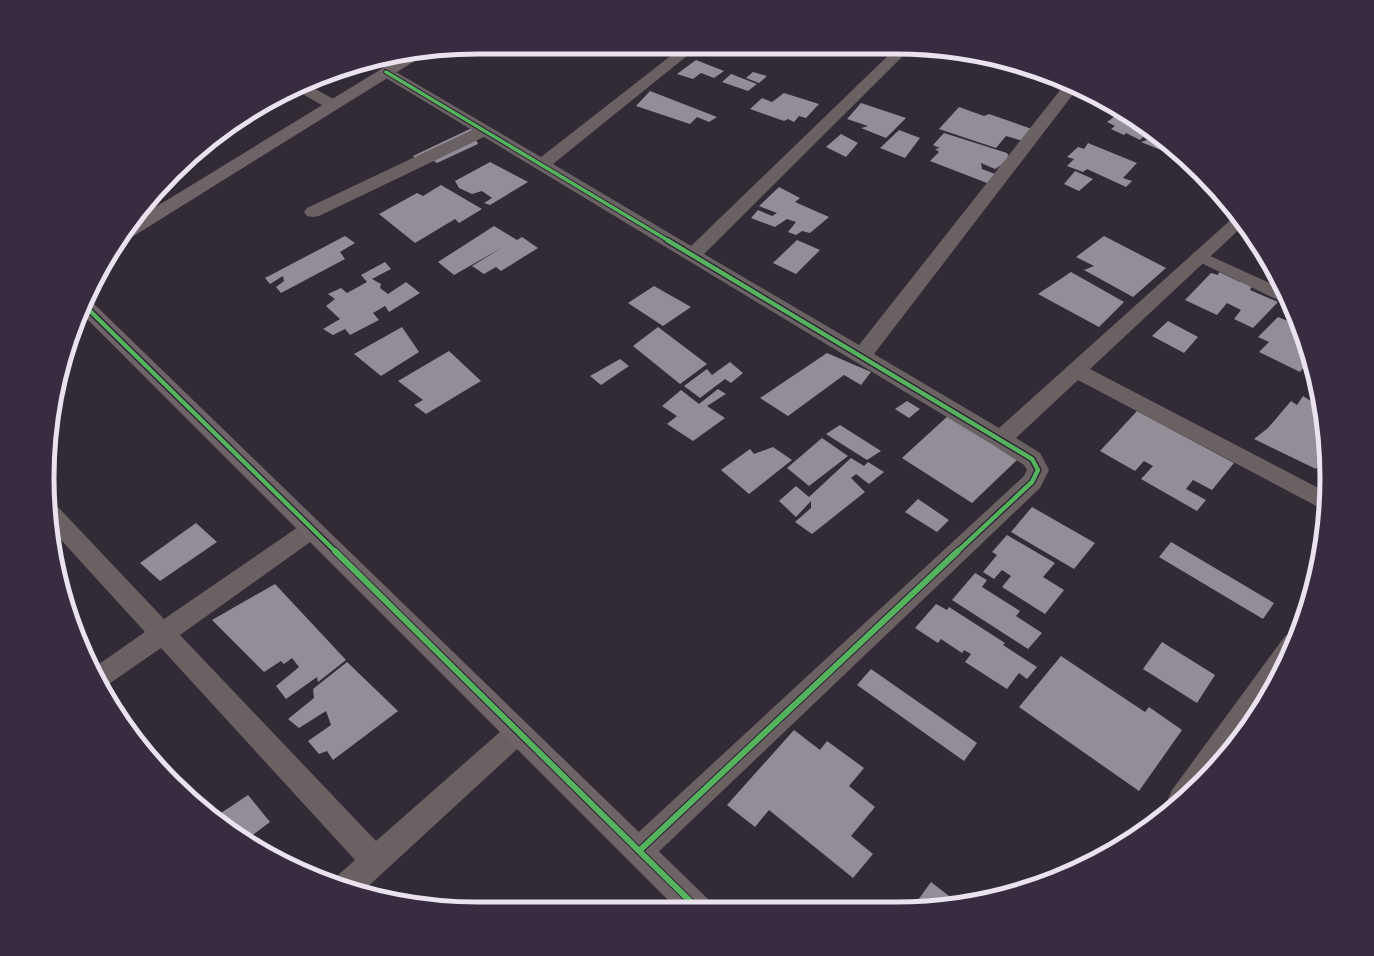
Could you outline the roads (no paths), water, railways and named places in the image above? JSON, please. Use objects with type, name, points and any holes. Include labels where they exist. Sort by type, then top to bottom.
[{"type":"street","points":[[542,165],[682,54]]},
{"type":"street","points":[[692,255],[898,54]]},
{"type":"street","points":[[137,226],[405,61]]},
{"type":"street","points":[[386,72],[1001,439],[1032,459],[1038,470],[1032,482],[640,851]]},
{"type":"street","points":[[306,90],[333,105]]},
{"type":"street","points":[[861,356],[1068,90]]},
{"type":"street","points":[[313,212],[484,131]]},
{"type":"street","points":[[1001,439],[1235,224]]},
{"type":"street","points":[[89,310],[691,902]]},
{"type":"street","points":[[1076,370],[1319,499]]},
{"type":"street","points":[[57,520],[375,861]]},
{"type":"street","points":[[102,674],[312,529]]},
{"type":"street","points":[[1198,776],[1272,674]]},
{"type":"street","points":[[351,882],[518,732]]},
{"type":"lane","points":[[1199,256],[1277,293]]}]
